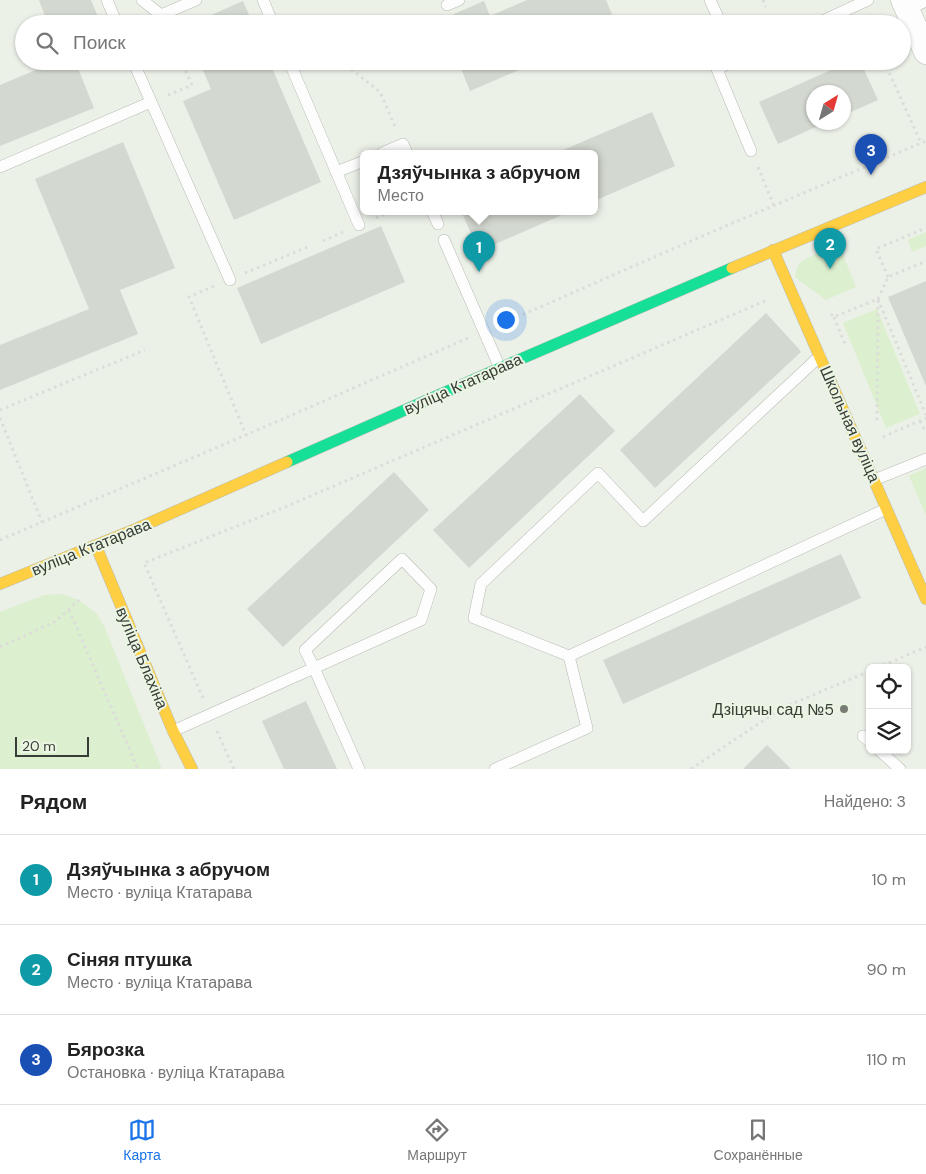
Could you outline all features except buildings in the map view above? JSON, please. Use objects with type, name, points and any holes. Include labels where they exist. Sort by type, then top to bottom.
[{"type":"main road","name":"вуліца Ктатарава","points":[[0,584],[138,528],[500,368],[773,250],[926,187]]},
{"type":"main road","name":"Школьная вуліца","points":[[773,250],[926,599]]},
{"type":"main road","name":"вуліца Блахіна","points":[[96,546],[173,731],[192,769]]},
{"type":"street","points":[[912,4],[926,52]]},
{"type":"lane","points":[[107,0],[113,15]]},
{"type":"lane","points":[[142,0],[161,15],[196,0]]},
{"type":"lane","points":[[263,0],[269,15]]},
{"type":"lane","points":[[447,5],[459,0]]},
{"type":"lane","points":[[710,0],[717,15]]},
{"type":"lane","points":[[836,15],[868,0]]},
{"type":"lane","points":[[137,70],[230,280]]},
{"type":"lane","points":[[293,70],[359,225]]},
{"type":"lane","points":[[717,70],[750,151]]},
{"type":"lane","points":[[0,167],[151,102]]},
{"type":"lane","points":[[336,172],[360,162]]},
{"type":"lane","points":[[434,215],[438,224]]},
{"type":"lane","points":[[444,240],[500,368]]},
{"type":"lane","points":[[820,356],[643,521],[598,473],[481,584],[474,618],[569,656],[886,509]]},
{"type":"lane","points":[[874,480],[926,459]]},
{"type":"lane","points":[[173,731],[210,715],[314,668],[421,620],[431,589],[402,559],[305,650],[314,668],[359,769]]},
{"type":"lane","points":[[495,769],[587,728],[569,656]]},
{"type":"lane","points":[[883,754],[900,769]]},
{"type":"path","points":[[763,0],[766,7]]},
{"type":"path","points":[[151,102],[192,85],[185,70]]},
{"type":"path","points":[[352,70],[380,92],[405,149]]},
{"type":"path","points":[[888,70],[921,143]]},
{"type":"path","points":[[0,540],[926,141]]},
{"type":"path","points":[[750,151],[774,206]]},
{"type":"path","points":[[888,277],[876,249],[926,228]]},
{"type":"path","points":[[246,435],[189,297],[310,246]]},
{"type":"path","points":[[877,421],[878,299],[888,277],[926,262]]},
{"type":"path","points":[[234,769],[144,563],[285,507],[790,290]]},
{"type":"path","points":[[827,311],[834,317],[878,299]]},
{"type":"path","points":[[878,299],[926,417],[884,437]]},
{"type":"path","points":[[0,410],[145,350]]},
{"type":"path","points":[[0,418],[42,522]]},
{"type":"path","points":[[920,421],[926,432]]},
{"type":"path","points":[[0,647],[56,621],[79,600]]},
{"type":"path","points":[[69,610],[138,769]]},
{"type":"path","points":[[886,664],[926,647]]},
{"type":"path","points":[[691,769],[782,708],[866,673]]},
{"type":"green space","points":[[926,232],[926,246],[912,252],[908,240]]},
{"type":"green space","points":[[839,245],[856,287],[826,300],[795,277],[801,262]]},
{"type":"green space","points":[[877,309],[920,414],[886,428],[843,323]]},
{"type":"green space","points":[[926,468],[926,515],[909,476]]},
{"type":"green space","points":[[61,594],[79,600],[97,614],[105,628],[162,769],[0,769],[0,612],[44,595]]},
{"type":"traffic: fast","points":[[287,462],[732,268]]},
{"type":"traffic: slow","points":[[732,268],[926,187]]},
{"type":"traffic: slow","points":[[773,250],[926,599]]},
{"type":"traffic: slow","points":[[0,584],[138,528],[287,462]]},
{"type":"traffic: slow","points":[[96,546],[173,731],[192,769]]},
{"type":"place","name":"Бярозка","points":[[871,175]]},
{"type":"place","name":"Сіняя птушка","points":[[830,269]]},
{"type":"place","name":"Дзяўчынка з абручом","points":[[479,272]]},
{"type":"place","name":"Дзіцячы сад №5","points":[[844,709]]}]
